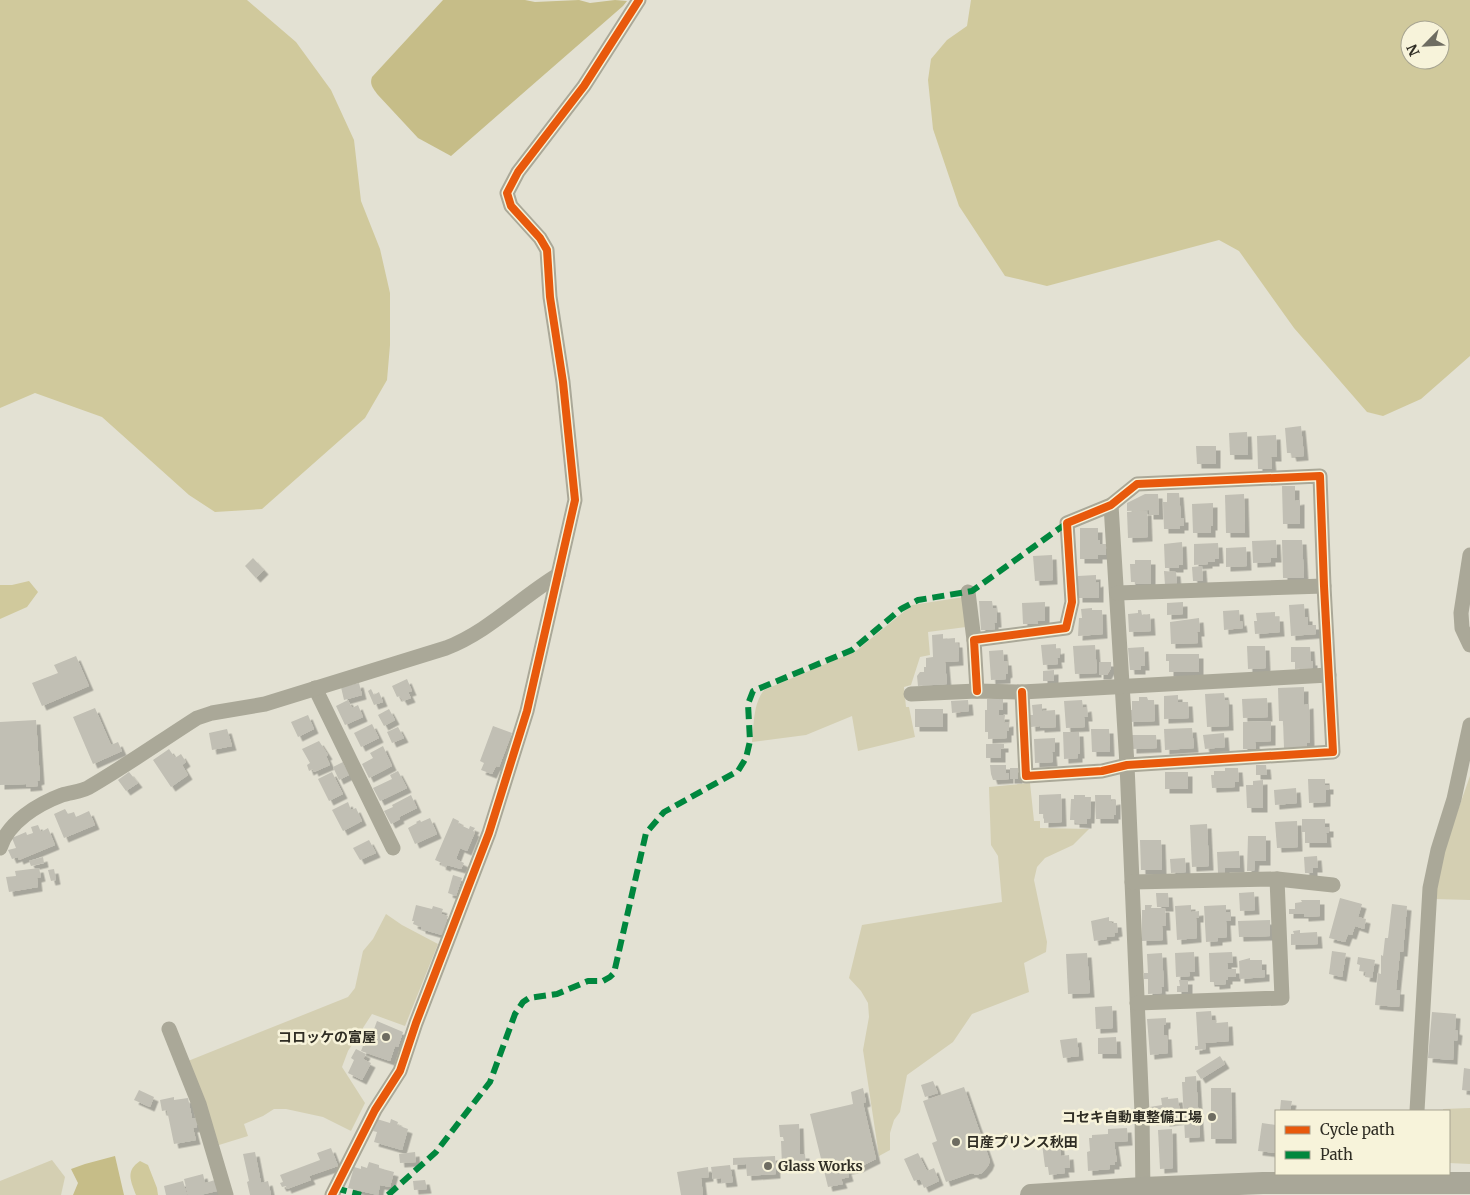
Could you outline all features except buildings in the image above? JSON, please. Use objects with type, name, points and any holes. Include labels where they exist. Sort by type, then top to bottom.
[{"type":"highway","points":[[1031,1195],[1264,1189],[1413,1179],[1470,1183]]},
{"type":"street","points":[[332,1195],[375,1110],[400,1071],[416,1023],[489,833],[527,711],[575,500],[563,382],[550,296],[547,250],[540,238],[511,206],[507,193],[518,172],[584,86],[639,0]]},
{"type":"street","points":[[974,640],[1066,628],[1072,602],[1067,523],[1111,505],[1137,484],[1320,476],[1333,752],[1127,765],[1102,771],[1026,776],[1022,692]]},
{"type":"street","points":[[1111,505],[1127,765],[1143,1191]]},
{"type":"street","points":[[1470,555],[1461,613],[1462,628],[1470,645]]},
{"type":"street","points":[[1,844],[17,821],[42,803],[88,788],[197,718],[212,713],[265,704],[446,648],[466,640],[558,574]]},
{"type":"street","points":[[1117,594],[1324,586]]},
{"type":"street","points":[[968,592],[974,640],[977,691]]},
{"type":"street","points":[[911,694],[977,691],[1022,692],[1329,675]]},
{"type":"street","points":[[315,688],[393,848]]},
{"type":"street","points":[[1417,1110],[1430,888],[1438,850],[1454,798],[1470,725]]},
{"type":"street","points":[[1132,882],[1277,879],[1332,885]]},
{"type":"street","points":[[1137,1002],[1282,998],[1277,879]]},
{"type":"street","points":[[169,1029],[199,1104],[226,1195]]},
{"type":"shaded area","points":[[0,0],[247,0],[296,42],[331,90],[354,140],[361,201],[380,249],[390,293],[390,345],[387,380],[365,418],[262,509],[215,512],[189,495],[102,417],[35,393],[0,408]]},
{"type":"shaded area","points":[[443,0],[525,0],[535,2],[579,0],[590,3],[615,0],[627,1],[451,156],[418,138],[378,95],[371,82],[372,77]]},
{"type":"shaded area","points":[[971,0],[1470,0],[1470,356],[1421,399],[1383,416],[1367,412],[1294,328],[1239,251],[1219,240],[1047,286],[1005,276],[959,206],[933,129],[928,80],[931,59],[947,40],[967,26]]},
{"type":"shaded area","points":[[29,581],[38,592],[27,607],[0,619],[0,585],[12,585]]},
{"type":"shaded area","points":[[964,597],[966,627],[928,632],[930,655],[920,657],[911,685],[904,687],[906,707],[909,707],[915,737],[858,751],[852,716],[806,735],[752,742],[756,708],[764,690],[856,651],[912,605]]},
{"type":"shaded area","points":[[1470,776],[1470,900],[1434,899],[1445,847]]},
{"type":"shaded area","points":[[1030,783],[1034,821],[1040,821],[1040,828],[1089,829],[1073,845],[1045,858],[1037,867],[1034,880],[1047,942],[1046,952],[1024,963],[1029,992],[972,1014],[953,1042],[907,1075],[900,1112],[894,1120],[890,1133],[890,1150],[879,1156],[863,1050],[869,1017],[868,1003],[861,991],[849,978],[862,925],[1002,902],[998,856],[991,845],[989,787]]},
{"type":"shaded area","points":[[386,914],[402,925],[438,944],[405,1026],[372,1014],[348,1051],[342,1067],[365,1103],[351,1131],[323,1117],[286,1109],[274,1109],[244,1124],[248,1136],[219,1145],[188,1061],[348,997],[355,988],[363,951],[373,939]]},
{"type":"shaded area","points":[[1470,1108],[1470,1164],[1450,1163],[1450,1110],[1443,1109]]},
{"type":"shaded area","points":[[115,1156],[124,1195],[73,1195],[78,1183],[71,1169]]},
{"type":"shaded area","points":[[52,1160],[65,1177],[61,1195],[0,1195],[0,1181]]},
{"type":"shaded area","points":[[140,1161],[148,1165],[158,1195],[136,1195],[130,1176],[132,1169]]},
{"type":"marked path","points":[[388,1195],[436,1152],[490,1082],[515,1014],[523,1002],[529,998],[557,994],[588,981],[603,981],[614,973],[646,833],[664,812],[738,771],[746,758],[750,741],[748,704],[753,691],[852,650],[901,609],[918,600],[972,591],[1067,523]]},
{"type":"marked path","points":[[335,1188],[361,1195]]},
{"type":"cycle path","points":[[332,1195],[375,1110],[400,1071],[416,1023],[489,833],[527,711],[575,500],[563,382],[550,297],[547,250],[540,238],[511,206],[507,193],[518,172],[584,86],[639,0]]},
{"type":"cycle path","points":[[977,691],[974,640],[1066,628],[1072,602],[1067,523],[1111,505],[1137,484],[1320,476],[1333,752],[1127,765],[1102,771],[1026,776],[1022,692]]},
{"type":"place","name":"コロッケの富屋","points":[[386,1037]]},
{"type":"place","name":"コセキ自動車整備工場","points":[[1212,1117]]},
{"type":"place","name":"日産プリンス秋田","points":[[956,1142]]},
{"type":"place","name":"Glass Works","points":[[768,1166]]}]
